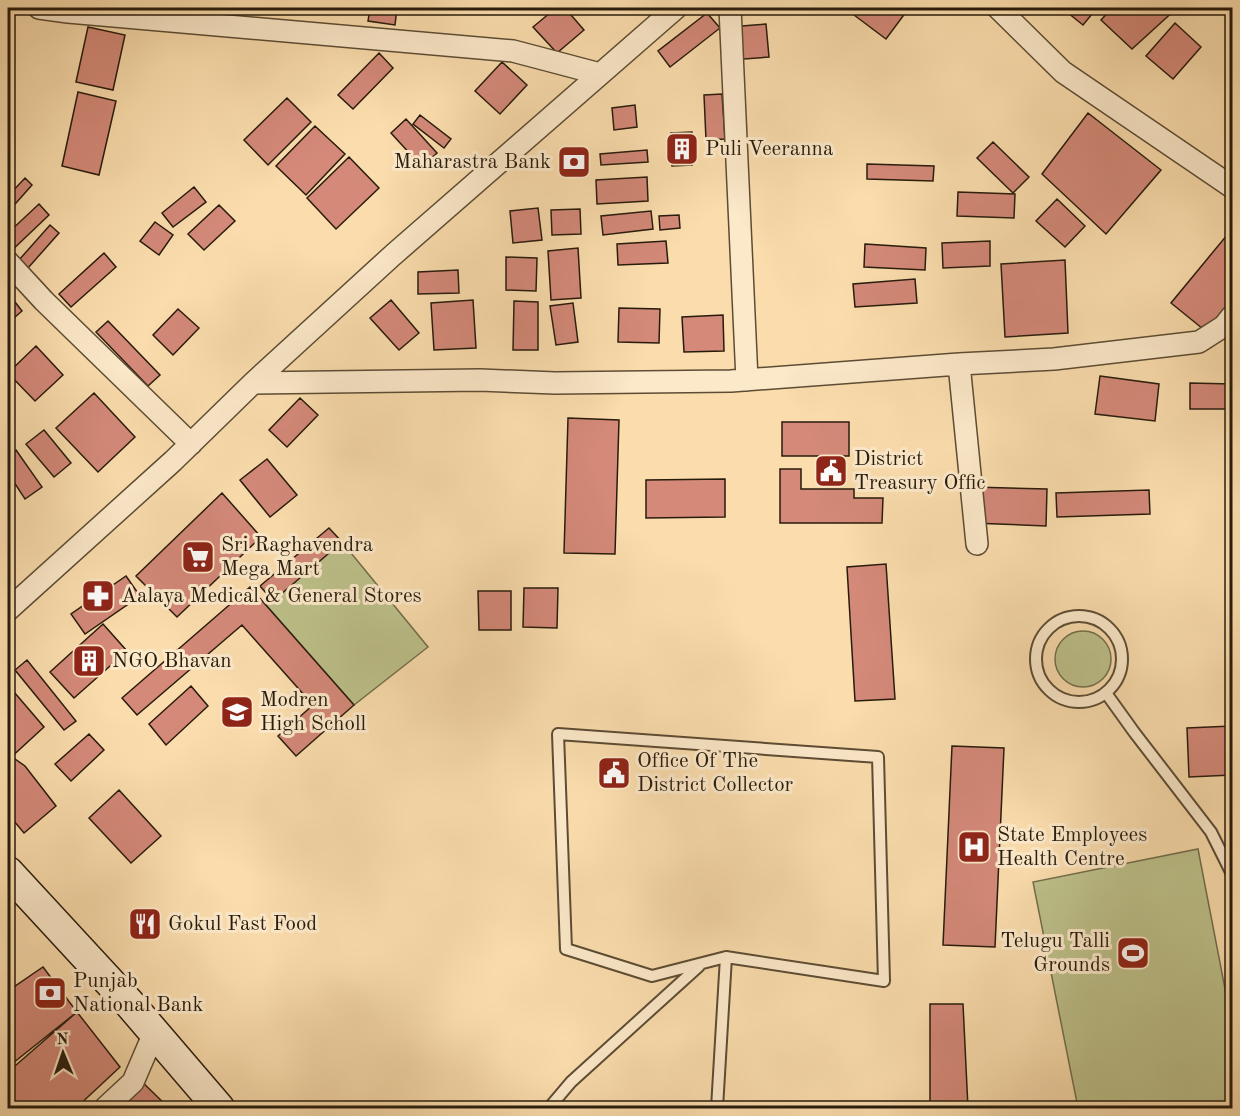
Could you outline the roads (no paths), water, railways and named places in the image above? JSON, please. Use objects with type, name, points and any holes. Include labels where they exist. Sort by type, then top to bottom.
[{"type":"street","points":[[39,8],[513,51],[600,74]]},
{"type":"street","points":[[8,610],[393,255],[676,8]]},
{"type":"street","points":[[730,8],[747,380]]},
{"type":"street","points":[[998,8],[1063,72],[1233,187]]},
{"type":"street","points":[[8,262],[44,301],[190,444]]},
{"type":"street","points":[[253,383],[480,380],[555,383],[747,380],[1054,359],[1199,342],[1224,326],[1233,316]]},
{"type":"street","points":[[959,364],[977,544]]},
{"type":"street","points":[[8,872],[129,1003],[219,1108]]},
{"type":"street","points":[[105,1108],[133,1082],[154,1033]]},
{"type":"lane","points":[[1085,616],[1101,621],[1114,632],[1122,647],[1123,664],[1118,680],[1106,693],[1091,701],[1074,702],[1058,697],[1044,686],[1037,670],[1036,654],[1041,638],[1052,625],[1068,617],[1085,616]]},
{"type":"lane","points":[[1106,693],[1211,832],[1233,874]]},
{"type":"lane","points":[[558,734],[878,758],[884,981],[726,957],[652,976],[566,949],[558,734]]},
{"type":"lane","points":[[717,1108],[726,957]]},
{"type":"lane","points":[[549,1108],[571,1082],[701,964]]},
{"type":"place","name":"Puli Veeranna","points":[[682,149]]},
{"type":"place","name":"Maharastra Bank","points":[[574,162]]},
{"type":"place","name":"District Treasury Offic","points":[[831,471]]},
{"type":"place","name":"Sri Raghavendra Mega Mart","points":[[198,557]]},
{"type":"place","name":"Aalaya Medical & General Stores","points":[[98,596]]},
{"type":"place","name":"NGO Bhavan","points":[[89,661]]},
{"type":"place","name":"Modren High Scholl","points":[[237,712]]},
{"type":"place","name":"Office Of The District Collector","points":[[614,773]]},
{"type":"place","name":"State Employees Health Centre","points":[[974,847]]},
{"type":"place","name":"Gokul Fast Food","points":[[145,924]]},
{"type":"place","name":"Telugu Talli Grounds","points":[[1133,953]]},
{"type":"place","name":"Punjab National Bank","points":[[50,993]]}]
